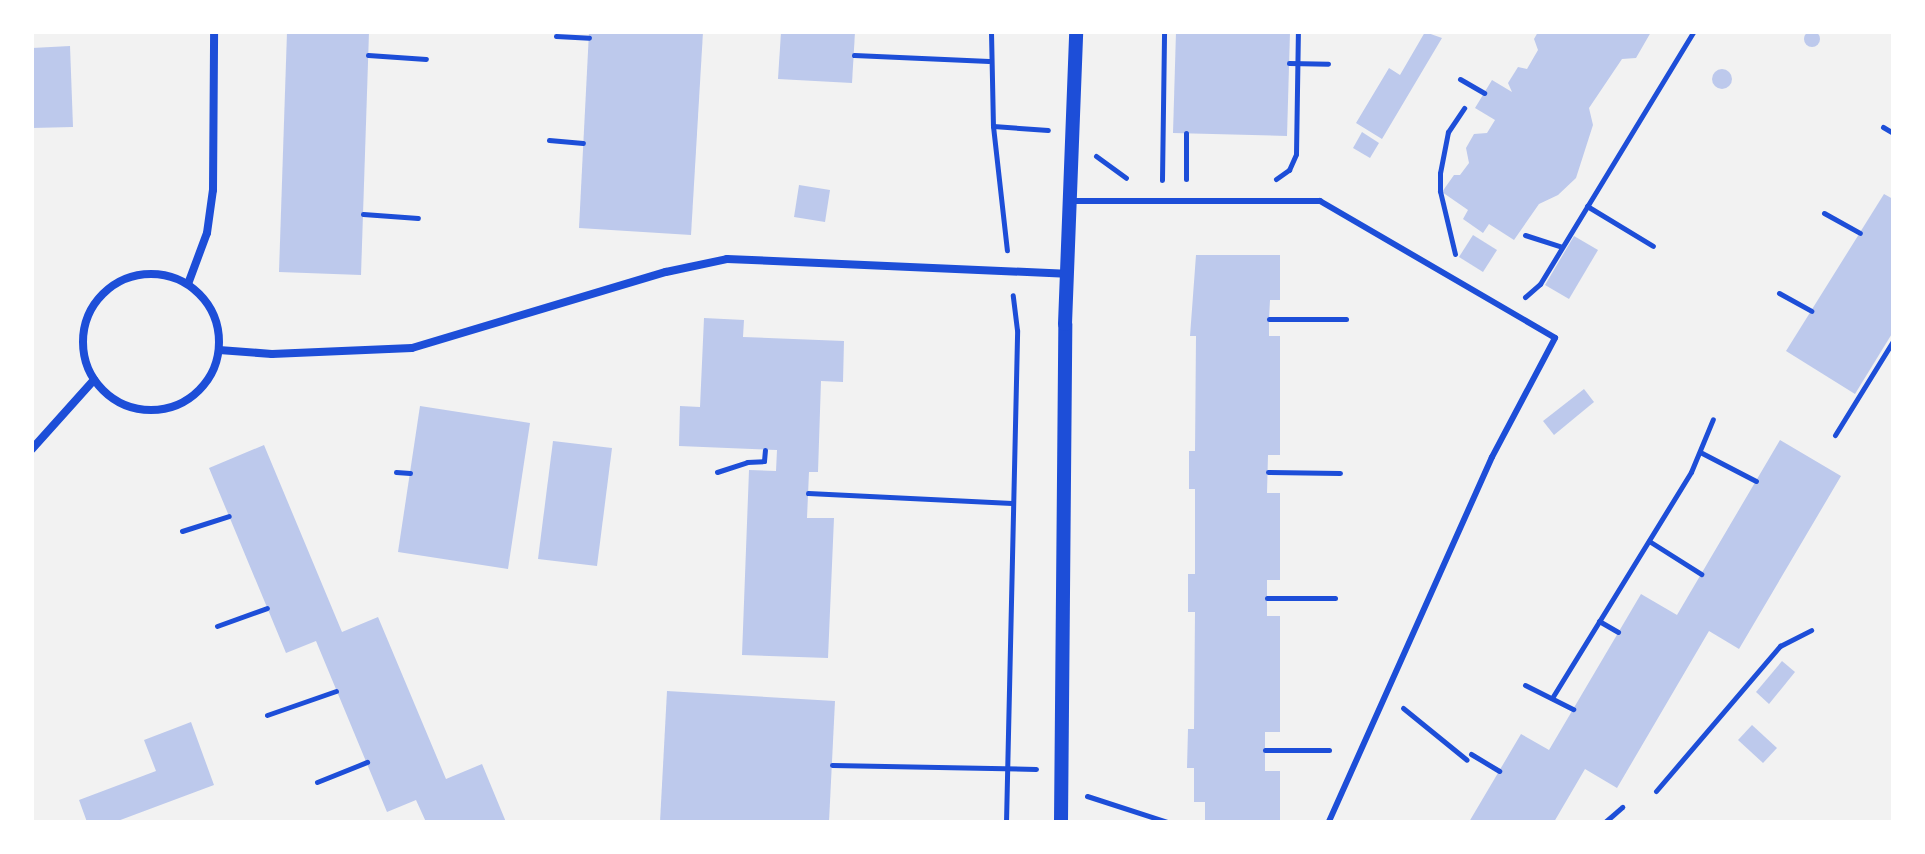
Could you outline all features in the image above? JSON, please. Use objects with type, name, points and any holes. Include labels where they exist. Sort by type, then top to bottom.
[{"type":"street","points":[[188,284],[207,233],[213,190],[214,32]]},
{"type":"street","points":[[1061,822],[1066,274],[1076,32]]},
{"type":"street","points":[[219,350],[272,354],[412,348],[652,276],[727,259],[1066,274]]},
{"type":"street","points":[[143,274],[166,275],[188,284],[213,312],[219,350],[214,371],[202,388],[185,402],[166,409],[144,411],[125,406],[94,380],[85,359],[83,336],[89,313],[102,295],[121,281],[143,274]]},
{"type":"street","points":[[32,449],[94,380]]},
{"type":"lane","points":[[1069,201],[1320,201],[1555,338],[1492,457],[1329,822]]},
{"type":"path","points":[[991,32],[989,61],[993,126],[1017,330],[1006,822]]},
{"type":"path","points":[[1162,201],[1164,32]]},
{"type":"path","points":[[1261,179],[1276,179],[1289,170],[1296,154],[1298,32]]},
{"type":"path","points":[[1531,294],[1693,32]]},
{"type":"path","points":[[556,36],[589,38]]},
{"type":"path","points":[[368,55],[426,59]]},
{"type":"path","points":[[854,55],[989,61]]},
{"type":"path","points":[[1289,63],[1328,64]]},
{"type":"path","points":[[1460,79],[1484,93]]},
{"type":"path","points":[[1449,225],[1440,191],[1440,173],[1444,144],[1464,108]]},
{"type":"path","points":[[993,126],[1072,131],[1100,160],[1123,177],[1138,179]]},
{"type":"path","points":[[1883,127],[1893,133]]},
{"type":"path","points":[[1186,133],[1186,180]]},
{"type":"path","points":[[549,140],[583,143]]},
{"type":"path","points":[[1152,180],[1201,180]]},
{"type":"path","points":[[1587,206],[1653,246]]},
{"type":"path","points":[[1824,213],[1860,233]]},
{"type":"path","points":[[363,214],[418,218]]},
{"type":"path","points":[[1525,235],[1561,247]]},
{"type":"path","points":[[1779,293],[1811,311]]},
{"type":"path","points":[[1269,319],[1346,319]]},
{"type":"path","points":[[1835,435],[1893,341]]},
{"type":"path","points":[[1552,698],[1649,541],[1700,452],[1713,419]]},
{"type":"path","points":[[717,472],[747,462],[764,461],[765,450]]},
{"type":"path","points":[[1700,452],[1756,481]]},
{"type":"path","points":[[396,472],[410,473]]},
{"type":"path","points":[[1268,472],[1340,473]]},
{"type":"path","points":[[808,493],[1012,503]]},
{"type":"path","points":[[182,531],[229,516]]},
{"type":"path","points":[[1649,541],[1701,574]]},
{"type":"path","points":[[1267,598],[1335,598]]},
{"type":"path","points":[[217,626],[267,608]]},
{"type":"path","points":[[1599,621],[1618,632]]},
{"type":"path","points":[[1656,791],[1780,646],[1811,630]]},
{"type":"path","points":[[1525,685],[1573,709]]},
{"type":"path","points":[[267,715],[336,691]]},
{"type":"path","points":[[1387,695],[1469,757],[1499,771]]},
{"type":"path","points":[[1265,750],[1329,750]]},
{"type":"path","points":[[317,782],[367,762]]},
{"type":"path","points":[[832,765],[1041,769]]},
{"type":"path","points":[[1087,784],[1087,798],[1100,798],[1167,822]]},
{"type":"path","points":[[1605,822],[1622,807]]},
{"type":"building","points":[[1812,31],[1820,39],[1812,47],[1804,39]]},
{"type":"building","points":[[287,32],[369,32],[361,275],[279,272]]},
{"type":"building","points":[[589,32],[703,32],[691,235],[579,228]]},
{"type":"building","points":[[781,32],[855,32],[852,83],[778,79]]},
{"type":"building","points":[[1176,32],[1290,32],[1287,136],[1173,133]]},
{"type":"building","points":[[1425,32],[1442,38],[1382,139],[1356,123],[1389,68],[1400,75]]},
{"type":"building","points":[[1538,32],[1651,32],[1636,58],[1622,59],[1589,108],[1593,125],[1576,178],[1558,195],[1539,204],[1514,240],[1489,224],[1483,233],[1463,219],[1468,210],[1442,192],[1454,175],[1460,175],[1469,163],[1466,148],[1474,134],[1487,133],[1495,120],[1475,108],[1492,80],[1512,92],[1508,83],[1518,67],[1527,69],[1538,50],[1534,39]]},
{"type":"building","points":[[70,46],[73,127],[32,128],[32,48]]},
{"type":"building","points":[[1722,69],[1729,72],[1732,79],[1729,86],[1722,89],[1715,86],[1712,79],[1715,72]]},
{"type":"building","points":[[1362,132],[1379,143],[1370,158],[1353,148]]},
{"type":"building","points":[[799,185],[830,190],[825,222],[794,217]]},
{"type":"building","points":[[1884,194],[1893,199],[1893,332],[1855,394],[1786,351]]},
{"type":"building","points":[[1473,235],[1497,250],[1483,272],[1459,257]]},
{"type":"building","points":[[1574,236],[1598,250],[1569,299],[1545,285]]},
{"type":"building","points":[[1196,255],[1280,255],[1280,300],[1270,300],[1269,336],[1280,336],[1280,455],[1268,455],[1267,493],[1280,493],[1280,580],[1267,580],[1267,616],[1280,616],[1280,732],[1265,732],[1265,771],[1280,771],[1280,822],[1205,822],[1205,802],[1194,802],[1194,768],[1187,768],[1188,729],[1194,729],[1195,612],[1188,612],[1188,574],[1195,574],[1195,489],[1189,489],[1189,451],[1195,451],[1196,336],[1190,336]]},
{"type":"building","points":[[704,318],[744,320],[743,337],[844,341],[843,382],[821,381],[818,472],[809,472],[807,518],[834,518],[828,658],[742,655],[749,470],[776,471],[777,450],[679,446],[680,406],[700,407]]},
{"type":"building","points":[[1584,389],[1594,402],[1554,435],[1543,421]]},
{"type":"building","points":[[420,406],[530,423],[508,569],[398,552]]},
{"type":"building","points":[[1780,440],[1841,476],[1739,649],[1709,631],[1617,788],[1585,769],[1554,822],[1469,822],[1521,734],[1549,750],[1641,594],[1677,615]]},
{"type":"building","points":[[553,441],[612,448],[597,566],[538,559]]},
{"type":"building","points":[[264,445],[342,632],[378,617],[446,779],[482,764],[506,822],[426,822],[416,800],[387,812],[316,641],[286,653],[209,468]]},
{"type":"building","points":[[1782,661],[1795,672],[1769,704],[1756,692]]},
{"type":"building","points":[[667,691],[835,701],[829,822],[660,822]]},
{"type":"building","points":[[191,722],[214,785],[115,822],[87,822],[79,800],[156,771],[144,740]]},
{"type":"building","points":[[1752,725],[1777,748],[1763,763],[1738,740]]}]
